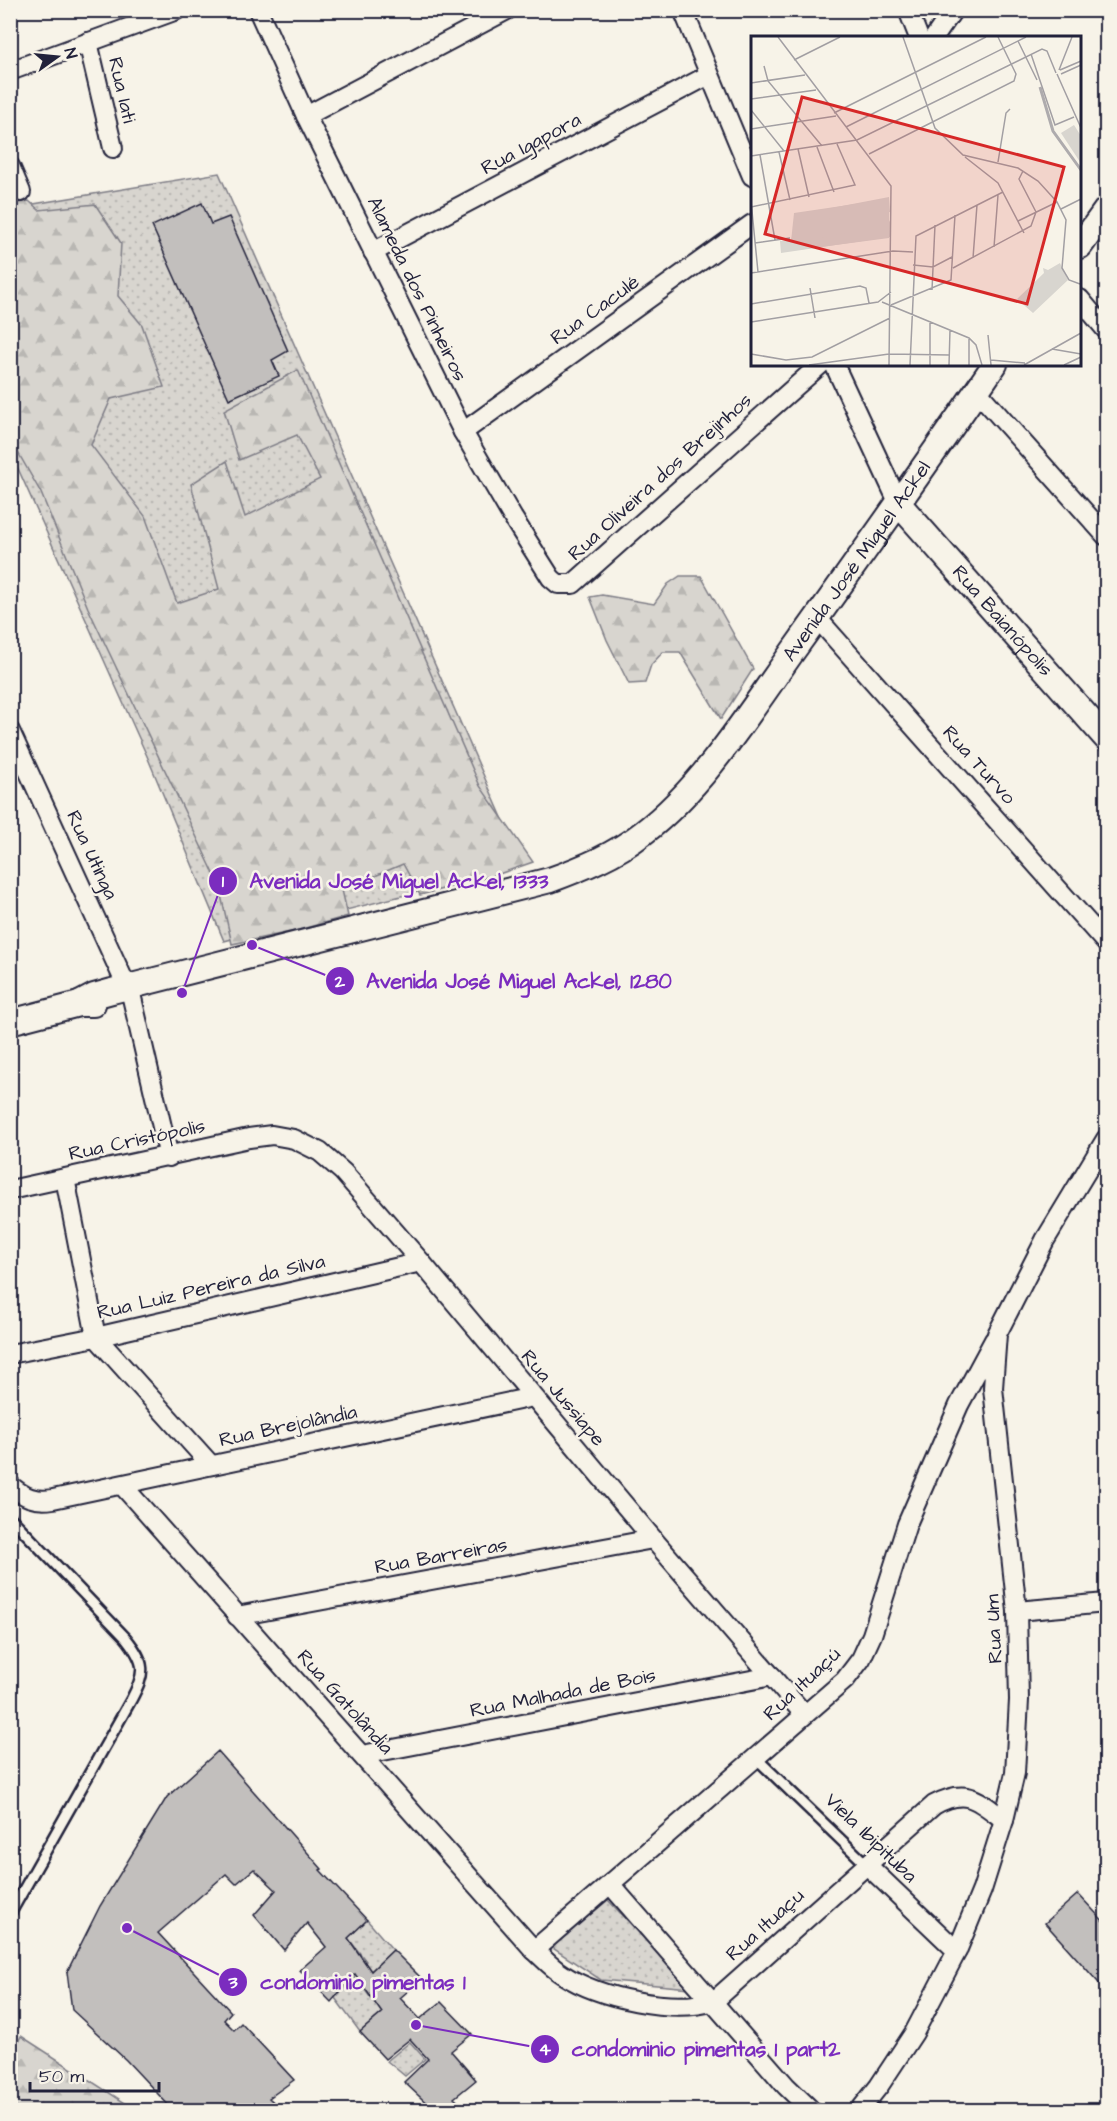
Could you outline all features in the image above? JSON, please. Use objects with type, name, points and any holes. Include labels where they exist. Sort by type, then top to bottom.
[{"type":"street","points":[[10,71],[177,10]]},
{"type":"street","name":"Alameda dos Pinheiros","points":[[258,10],[306,116],[463,432],[551,578]]},
{"type":"street","points":[[306,116],[507,10]]},
{"type":"street","points":[[683,10],[751,171]]},
{"type":"street","points":[[908,10],[918,36]]},
{"type":"street","points":[[935,36],[953,10]]},
{"type":"street","name":"Rua Iati","points":[[88,42],[112,148]]},
{"type":"street","name":"Rua Igapora","points":[[373,252],[709,75]]},
{"type":"street","points":[[10,166],[21,192]]},
{"type":"street","points":[[1081,245],[1107,210]]},
{"type":"street","name":"Rua Caculé","points":[[463,432],[751,225]]},
{"type":"street","points":[[1081,300],[1107,330]]},
{"type":"street","name":"Rua Oliveira dos Brejinhos","points":[[551,578],[558,584],[573,584],[819,366]]},
{"type":"street","points":[[835,366],[899,504]]},
{"type":"street","name":"Avenida José Miguel Ackel","points":[[10,1022],[79,1004],[113,1002],[130,993],[550,880],[583,868],[616,852],[670,810],[717,757],[899,504],[994,366]]},
{"type":"street","points":[[977,391],[1107,536]]},
{"type":"street","name":"Rua Baianópolis","points":[[899,504],[1107,738]]},
{"type":"street","name":"Rua Turvo","points":[[817,618],[1107,943]]},
{"type":"street","name":"Rua Utinga","points":[[10,731],[130,993],[169,1157]]},
{"type":"street","name":"Rua Cristópolis","points":[[10,1190],[272,1135]]},
{"type":"street","name":"Rua Jussiape","points":[[272,1135],[294,1139],[320,1152],[343,1172],[804,1714]]},
{"type":"street","name":"Rua Um","points":[[860,2110],[914,2033],[957,1951],[982,1890],[1004,1820],[1015,1773],[1019,1700],[1017,1611],[993,1388],[997,1334],[1045,1240],[1107,1139]]},
{"type":"street","points":[[64,1178],[96,1337],[211,1465]]},
{"type":"street","name":"Rua Luiz Pereira da Silva","points":[[10,1354],[96,1337],[421,1262]]},
{"type":"street","name":"Rua Ituaçú","points":[[534,1950],[844,1680],[861,1659],[872,1635],[907,1524],[963,1397],[997,1334]]},
{"type":"street","points":[[963,1397],[977,1394],[985,1396],[995,1405]]},
{"type":"street","name":"Rua Brejolândia","points":[[10,1485],[21,1495],[32,1500],[53,1500],[533,1397]]},
{"type":"street","name":"Rua Gatolândia","points":[[122,1485],[534,1950]]},
{"type":"street","name":"Rua Barreiras","points":[[237,1616],[653,1539]]},
{"type":"street","points":[[1017,1611],[1107,1603]]},
{"type":"street","name":"Rua Malhada de Bois","points":[[362,1755],[772,1676]]},
{"type":"street","name":"Rua Ituaçu","points":[[714,2001],[934,1805],[947,1798],[977,1799],[1004,1820]]},
{"type":"street","name":"Viela Ibipituba","points":[[866,1864],[957,1951]]},
{"type":"street","points":[[610,1884],[786,2085],[811,2110]]},
{"type":"street","points":[[534,1950],[562,1974],[598,1990],[632,2001],[698,2006],[714,2001]]},
{"type":"lane","points":[[10,1517],[126,1638],[138,1653],[143,1668],[140,1684],[10,1914]]},
{"type":"lane","name":"Viela Ibipituba","points":[[755,1757],[866,1864]]},
{"type":"green space","points":[[219,173],[515,847],[519,866],[224,941],[147,756],[11,453],[10,208]]},
{"type":"green space","points":[[29,201],[39,210],[95,204],[121,243],[118,296],[142,325],[164,387],[111,399],[91,445],[145,516],[177,603],[219,589],[191,484],[227,461],[245,517],[320,479],[297,435],[239,460],[224,410],[298,370],[480,786],[533,862],[499,874],[420,895],[403,864],[342,890],[348,916],[295,931],[232,944],[218,882],[88,608],[41,493],[11,440],[11,204]]},
{"type":"green space","points":[[680,576],[701,576],[753,669],[721,719],[680,652],[663,652],[651,665],[645,683],[629,684],[607,640],[590,597],[602,595],[654,604],[668,584]]},
{"type":"green space","points":[[608,1900],[691,1988],[601,1980],[551,1947]]},
{"type":"green space","points":[[367,1920],[393,1950],[359,1982],[382,2013],[360,2032],[335,1998],[355,1977],[366,1961],[348,1938]]},
{"type":"green space","points":[[21,2036],[136,2110],[11,2110],[11,2057]]},
{"type":"green space","points":[[410,2042],[425,2059],[405,2076],[387,2061]]},
{"type":"building","points":[[202,203],[211,224],[229,217],[288,351],[272,360],[279,376],[229,399],[152,226]]},
{"type":"building","points":[[218,1751],[322,1869],[320,1870],[367,1920],[348,1938],[371,1971],[393,1950],[422,1979],[400,1998],[420,2019],[441,2002],[472,2034],[451,2051],[476,2080],[454,2098],[467,2110],[434,2110],[404,2082],[428,2059],[410,2039],[385,2059],[360,2032],[382,2013],[355,1974],[331,2002],[300,1970],[326,1947],[307,1923],[284,1950],[254,1915],[276,1890],[254,1869],[236,1884],[226,1874],[158,1933],[231,2012],[224,2020],[234,2030],[241,2023],[294,2080],[269,2098],[282,2110],[173,2110],[126,2060],[72,2010],[67,1972],[100,1906],[167,1797]]},
{"type":"building","points":[[1078,1894],[1107,1925],[1107,1992],[1045,1923]]},
{"type":"place","name":"Avenida José Miguel Ackel, 1280","points":[[252,945]]},
{"type":"place","name":"Avenida José Miguel Ackel, 1333","points":[[182,993]]},
{"type":"place","name":"condominio pimentas 1","points":[[127,1928]]},
{"type":"place","name":"condominio pimentas 1 part2","points":[[416,2025]]}]
